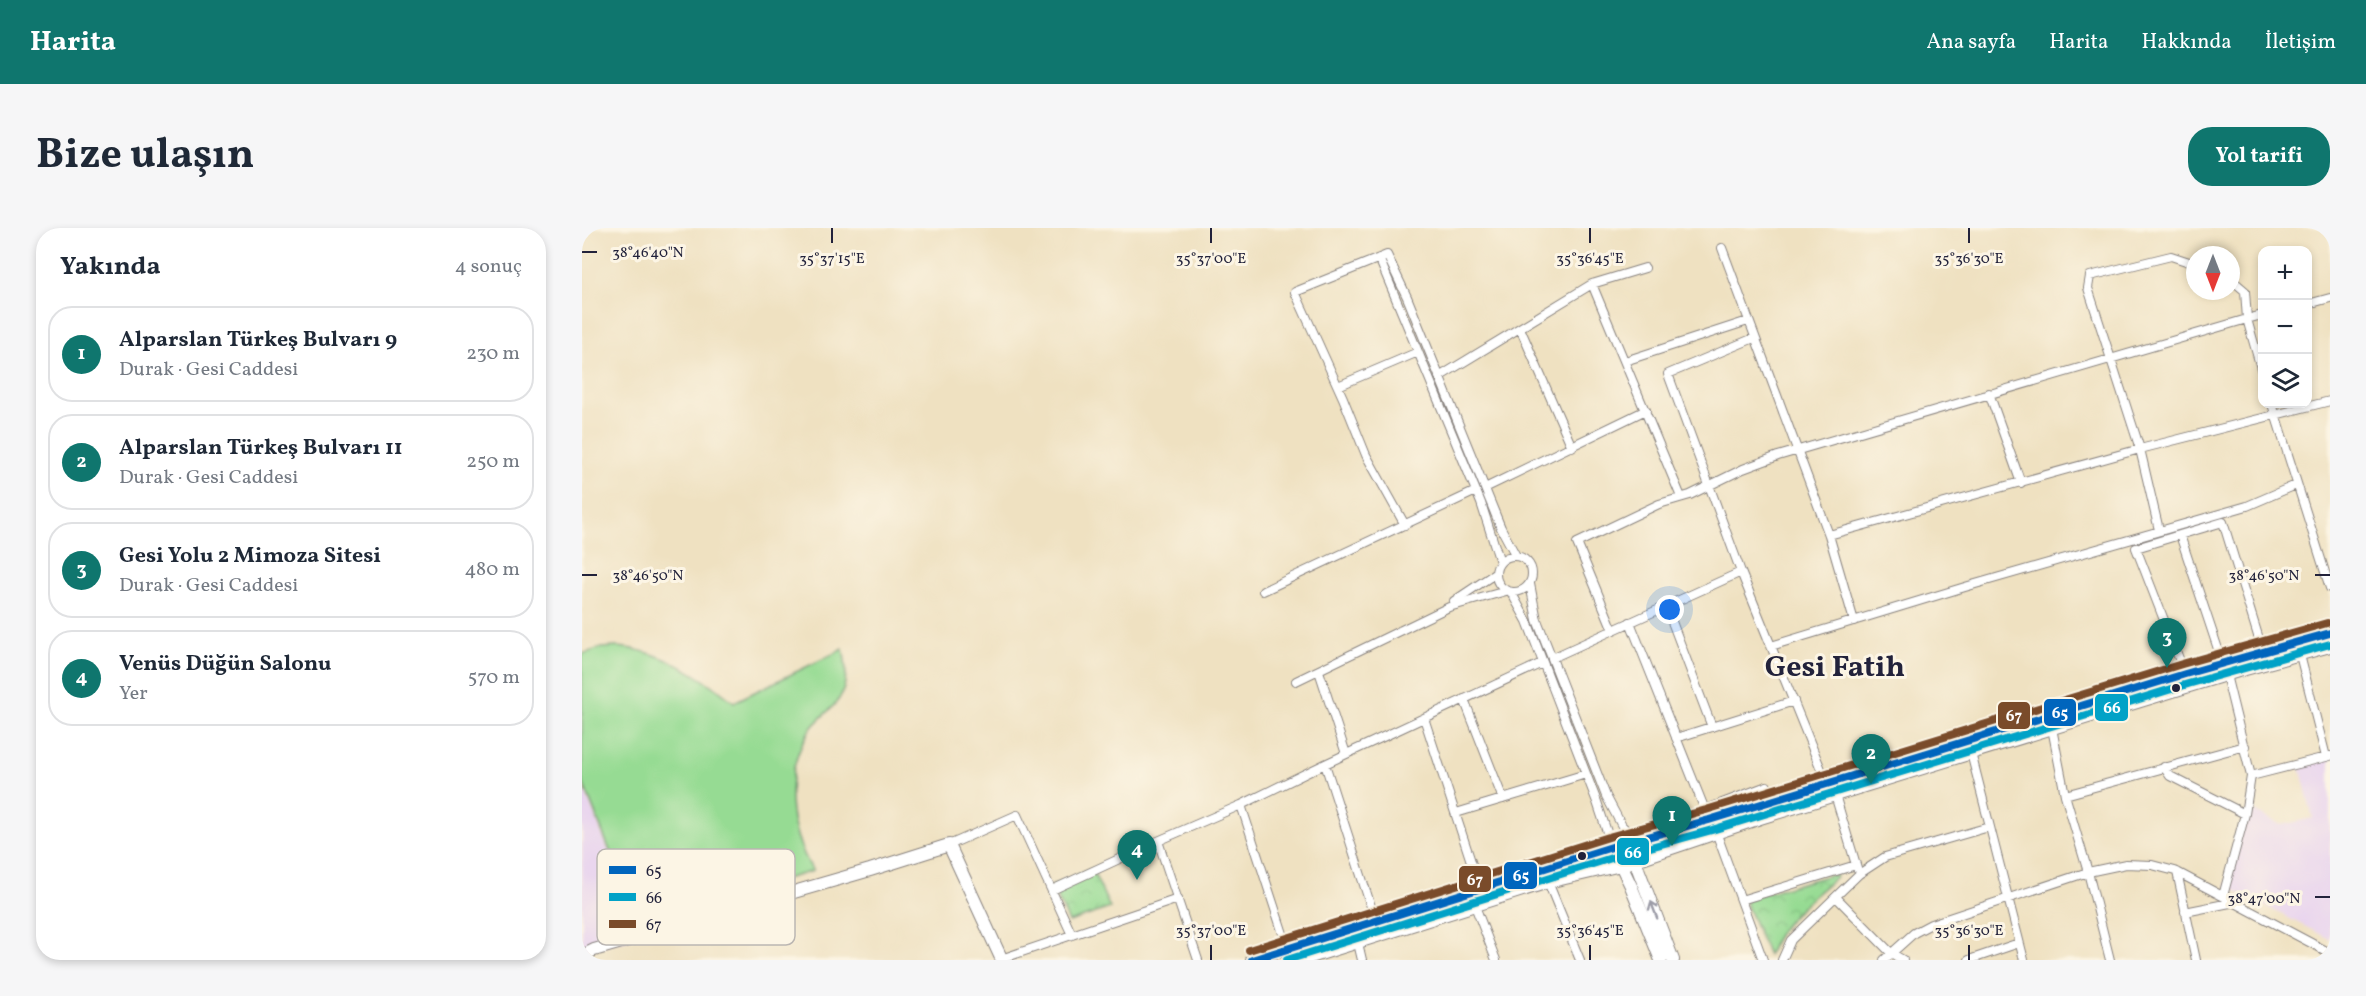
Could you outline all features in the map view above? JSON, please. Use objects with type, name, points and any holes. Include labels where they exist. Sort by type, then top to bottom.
[{"type":"main road","points":[[1300,960],[1548,882],[1635,861],[1716,832],[2052,728],[2224,669],[2263,652],[2330,633]]},
{"type":"main road","points":[[1252,960],[1633,841],[1707,815],[1827,784],[2185,674],[2300,655],[2330,646]]},
{"type":"main road","points":[[1633,841],[1637,850],[1635,861],[1673,960]]},
{"type":"main road","points":[[795,892],[949,845],[1001,959]]},
{"type":"main road","points":[[1616,846],[1614,857],[1621,865],[1661,960]]},
{"type":"main road","points":[[586,953],[613,945]]},
{"type":"street","points":[[1722,248],[1828,535],[1854,621]]},
{"type":"street","points":[[1405,525],[1368,460],[1338,386],[1295,292],[1387,255],[1440,377],[1480,490],[1500,562],[1496,573],[1431,616]]},
{"type":"street","points":[[2159,530],[2140,449],[2088,288],[2090,276],[2171,256],[2186,261]]},
{"type":"street","points":[[1379,258],[1480,490],[1516,556]]},
{"type":"street","points":[[1440,377],[1593,284],[1645,268]]},
{"type":"street","points":[[1593,284],[1681,497]]},
{"type":"street","points":[[2240,287],[2245,291],[2247,319],[2258,358]]},
{"type":"street","points":[[2312,303],[2330,298]]},
{"type":"street","points":[[1613,630],[1578,543],[1659,504],[1690,495],[1743,469],[1796,451],[2258,316]]},
{"type":"street","points":[[1625,361],[1748,321]]},
{"type":"street","points":[[1520,328],[1572,447]]},
{"type":"street","points":[[1754,338],[1668,374],[1741,572],[1827,784]]},
{"type":"street","points":[[1338,386],[1419,352]]},
{"type":"street","points":[[1989,393],[2021,483]]},
{"type":"street","points":[[1828,535],[2140,449],[2330,401]]},
{"type":"street","points":[[2273,408],[2330,588]]},
{"type":"street","points":[[1263,591],[1572,447],[1646,410]]},
{"type":"street","points":[[1771,646],[2159,530],[2247,506],[2296,485]]},
{"type":"street","points":[[2185,674],[2136,548],[2223,522],[2263,652]]},
{"type":"street","points":[[2180,535],[2224,669],[2252,776],[2245,814],[2223,896]]},
{"type":"street","points":[[1500,562],[1516,556],[1525,559],[1531,566],[1533,575],[1530,584],[1535,614],[1610,804],[1633,841]]},
{"type":"street","points":[[1552,658],[1741,572]]},
{"type":"street","points":[[1496,573],[1500,585],[1509,592],[1527,621],[1609,838],[1616,846]]},
{"type":"street","points":[[1296,681],[1459,603],[1509,592],[1520,592],[1530,584]]},
{"type":"street","points":[[1666,606],[1712,727]]},
{"type":"street","points":[[1630,622],[1707,815],[1767,786]]},
{"type":"street","points":[[2252,776],[2328,756],[2300,655]]},
{"type":"street","points":[[1052,890],[1241,805],[1542,663]]},
{"type":"street","points":[[1319,670],[1346,754]]},
{"type":"street","points":[[1464,699],[1503,799]]},
{"type":"street","points":[[1676,738],[1794,701]]},
{"type":"street","points":[[1424,718],[1480,889]]},
{"type":"street","points":[[2052,728],[2065,795],[2088,872],[2110,960]]},
{"type":"street","points":[[2065,795],[2245,746]]},
{"type":"street","points":[[1971,753],[2024,960]]},
{"type":"street","points":[[1325,764],[1376,922]]},
{"type":"street","points":[[2164,767],[2170,776],[2245,814]]},
{"type":"street","points":[[1456,813],[1586,774]]},
{"type":"street","points":[[1835,795],[1859,874]]},
{"type":"street","points":[[1241,805],[1288,949]]},
{"type":"street","points":[[949,845],[1017,815],[1072,934]]},
{"type":"street","points":[[1782,960],[1791,940],[1859,874],[1885,857],[1989,827]]},
{"type":"street","points":[[1716,832],[1763,960]]},
{"type":"street","points":[[1158,841],[1198,960]]},
{"type":"street","points":[[1884,960],[1914,933],[1931,924],[2088,872],[2135,863],[2160,866],[2177,872],[2330,953]]},
{"type":"street","points":[[1741,900],[1856,865]]},
{"type":"street","points":[[2177,872],[2196,960]]},
{"type":"street","points":[[1548,882],[1580,960]]},
{"type":"street","points":[[1836,897],[1891,953],[1903,960]]},
{"type":"street","points":[[1001,959],[1178,899]]},
{"type":"street","points":[[2185,912],[2235,902]]},
{"type":"street","points":[[1475,906],[1496,960]]},
{"type":"street","points":[[1358,943],[1362,960]]},
{"type":"street","points":[[1969,960],[2019,943]]},
{"type":"shaded area","points":[[2330,758],[2330,939],[2226,886],[2248,808],[2281,825],[2313,818],[2300,767]]},
{"type":"shaded area","points":[[585,792],[608,849],[597,849],[597,945],[606,945],[582,951],[582,793]]},
{"type":"green space","points":[[601,648],[633,649],[665,659],[694,674],[734,702],[843,649],[846,671],[842,692],[834,705],[809,731],[800,748],[792,783],[793,819],[804,854],[813,871],[795,876],[795,849],[609,849],[582,780],[582,654]]},
{"type":"green space","points":[[1092,869],[1110,908],[1069,922],[1052,886]]},
{"type":"green space","points":[[1834,874],[1836,877],[1788,921],[1768,955],[1744,899]]},
{"type":"transit line","name":"67","points":[[1249,950],[1612,836],[1706,810],[2182,664],[2327,623]]},
{"type":"transit line","name":"65","points":[[1252,960],[1615,846],[1709,820],[2185,674],[2330,633]]},
{"type":"transit line","name":"66","points":[[1287,960],[1618,856],[1712,830],[2188,684],[2330,644]]},
{"type":"place","name":"Gesi Yolu 2 Mimoza Sitesi","points":[[2167,668]]},
{"type":"place","name":"Alparslan Türkeş Bulvarı 11","points":[[1871,784]]},
{"type":"place","name":"Alparslan Türkeş Bulvarı 9","points":[[1672,846]]},
{"type":"place","name":"Venüs Düğün Salonu","points":[[1137,880]]},
{"type":"district","name":"Gesi Fatih","points":[[1835,668]]}]
